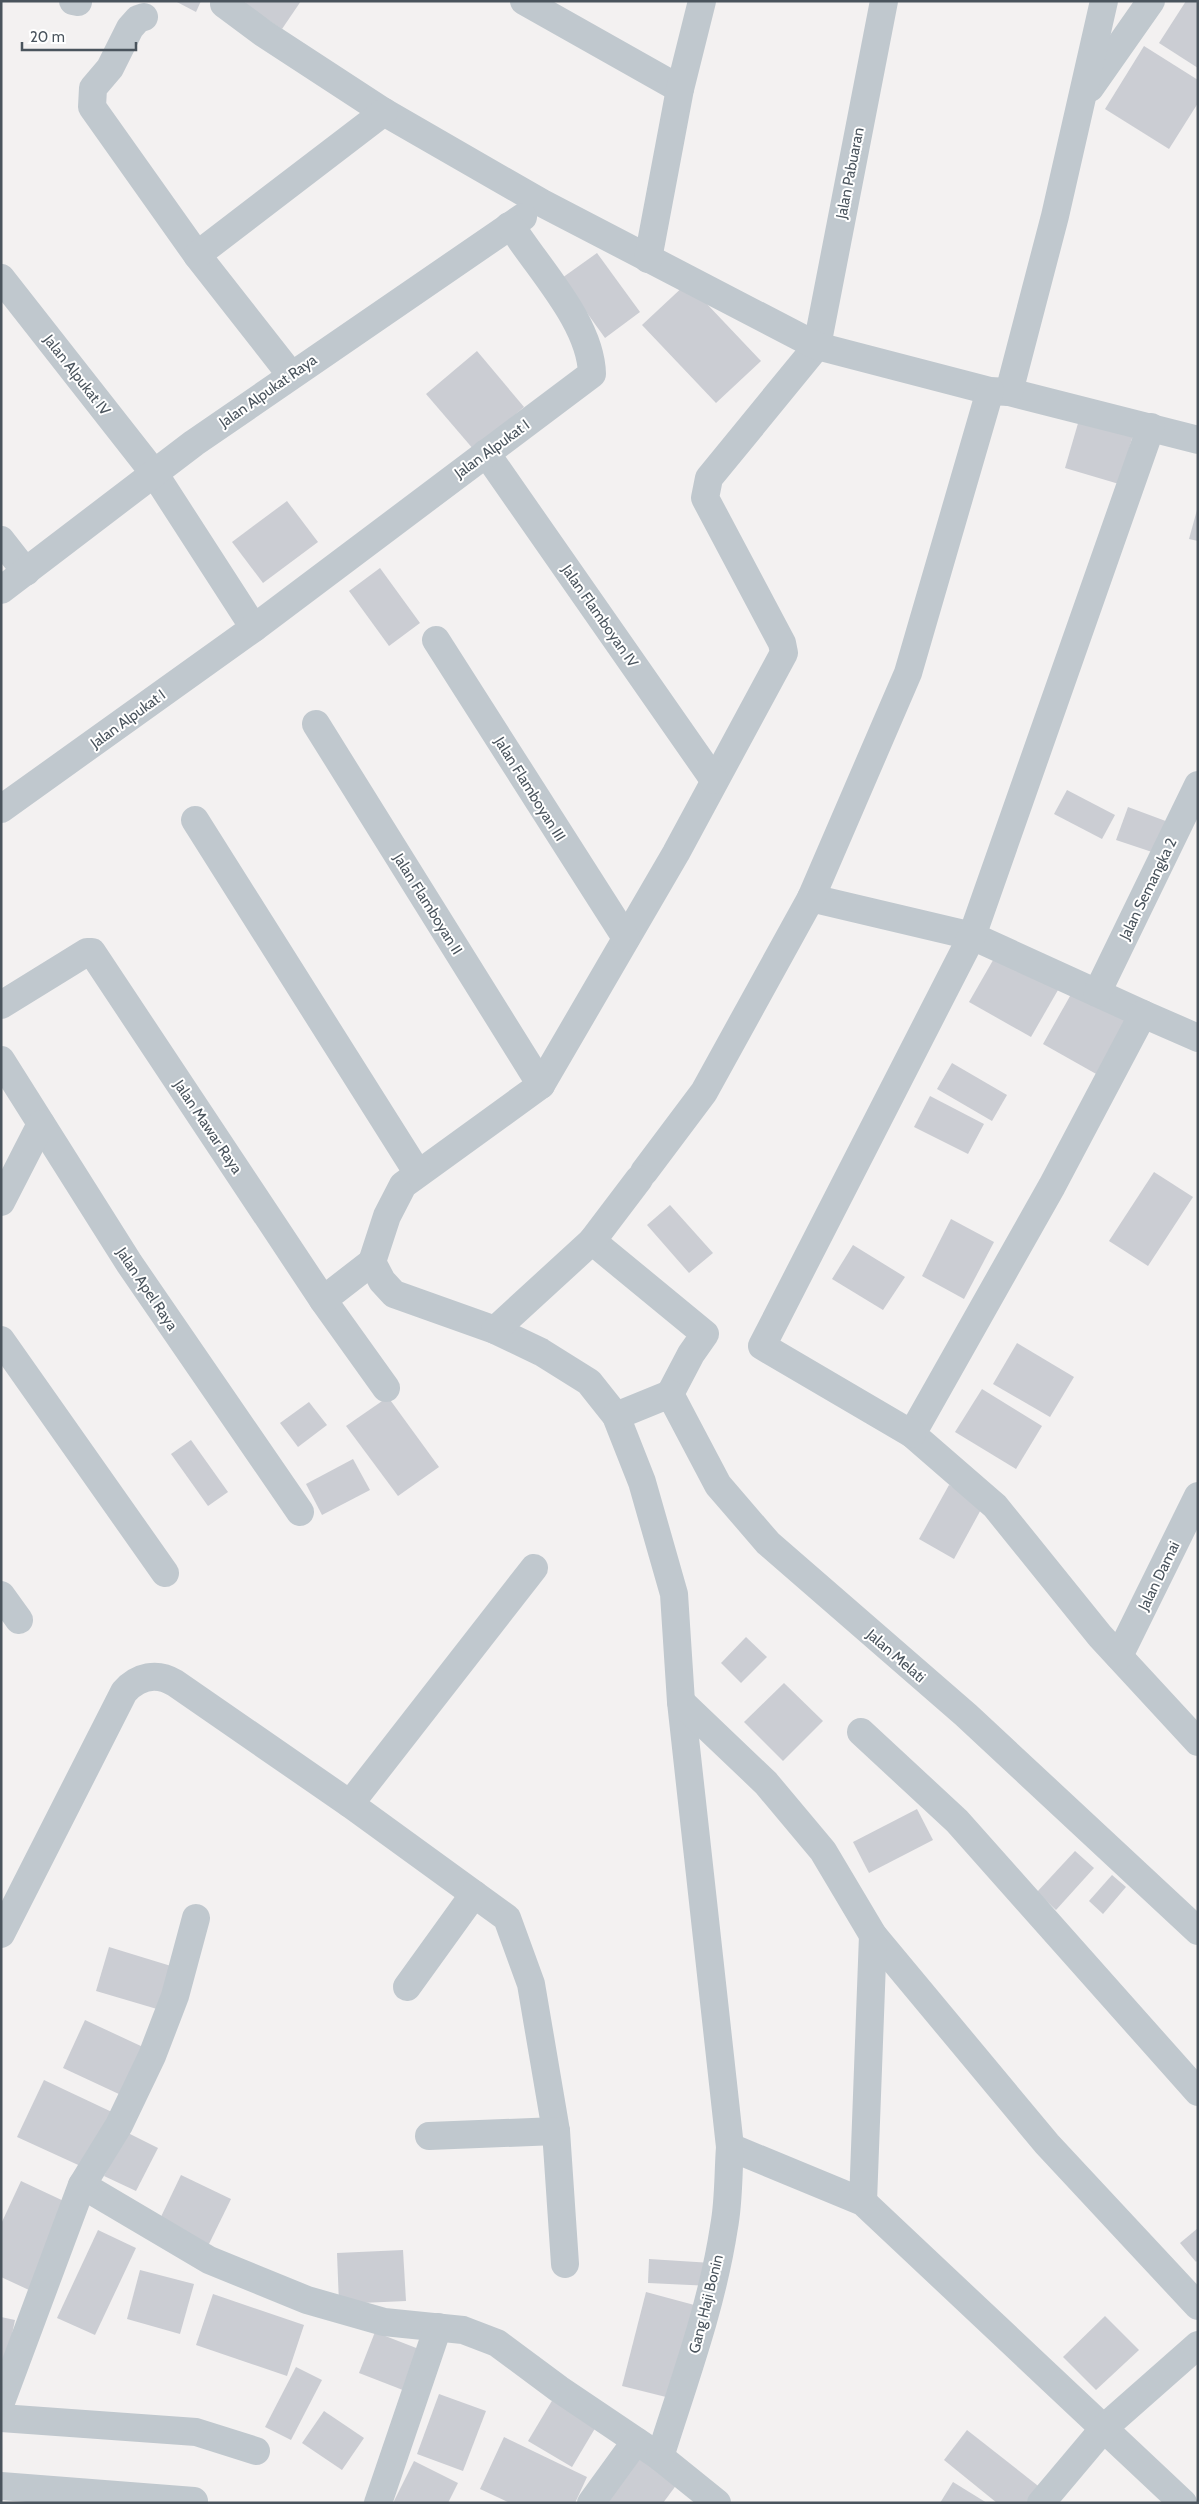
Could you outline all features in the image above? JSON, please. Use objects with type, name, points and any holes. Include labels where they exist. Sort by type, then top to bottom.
[{"type":"street","points":[[524,1],[555,10],[680,89]]},
{"type":"street","points":[[648,259],[680,89],[702,1]]},
{"type":"street","name":"Jalan Pabuaran","points":[[817,346],[884,1]]},
{"type":"street","points":[[495,1330],[592,1241],[704,1092],[811,898],[908,673],[1055,216],[1104,1]]},
{"type":"street","points":[[1082,100],[1151,1]]},
{"type":"street","points":[[224,4],[263,33],[384,112],[542,203],[817,346],[1198,440]]},
{"type":"street","points":[[144,17],[138,19],[130,28],[110,68],[93,88],[91,97],[92,107],[197,255],[291,375]]},
{"type":"street","points":[[197,255],[384,112]]},
{"type":"street","name":"Jalan Alpukat Raya","points":[[1,590],[154,473],[291,375],[542,203]]},
{"type":"street","name":"Jalan Alpukat I","points":[[1,810],[254,628],[592,374],[592,356],[576,320],[518,236],[509,226]]},
{"type":"street","name":"Jalan Alpukat IV","points":[[1,278],[154,473]]},
{"type":"street","points":[[323,1300],[372,1262],[387,1216],[403,1184],[417,1172],[541,1084],[676,853],[784,653],[782,643],[705,498],[705,490],[709,478],[817,346]]},
{"type":"street","points":[[1151,427],[972,936],[762,1346],[912,1434],[995,1506],[1100,1636],[1198,1742]]},
{"type":"street","name":"Jalan Flamboyan IV","points":[[486,453],[714,780]]},
{"type":"street","points":[[154,473],[254,628]]},
{"type":"street","points":[[1,540],[26,572]]},
{"type":"street","name":"Jalan Flamboyan III","points":[[436,640],[626,938]]},
{"type":"street","name":"Jalan Flamboyan II","points":[[316,724],[541,1084]]},
{"type":"street","name":"Jalan Semangka 2","points":[[1097,993],[1198,785]]},
{"type":"street","points":[[195,820],[417,1172]]},
{"type":"street","points":[[811,898],[972,936],[1198,1038]]},
{"type":"street","name":"Jalan Mawar Raya","points":[[1,1005],[86,952],[92,952],[323,1300],[386,1388]]},
{"type":"street","points":[[912,1434],[1052,1186],[1143,1014]]},
{"type":"street","name":"Jalan Apel Raya","points":[[1,1060],[129,1263],[300,1512]]},
{"type":"street","points":[[1,1202],[41,1124]]},
{"type":"street","points":[[592,1241],[705,1334],[691,1354],[670,1394],[616,1416]]},
{"type":"street","name":"Gang Haji Bonin","points":[[372,1262],[382,1281],[394,1294],[495,1330],[541,1352],[589,1382],[616,1416],[642,1482],[674,1594],[681,1702],[730,2147],[725,2225],[713,2284],[696,2348],[660,2457]]},
{"type":"street","points":[[1,1340],[165,1573]]},
{"type":"street","name":"Jalan Melati","points":[[670,1394],[718,1485],[768,1543],[966,1715],[1198,1931]]},
{"type":"street","name":"Jalan Damai","points":[[1119,1656],[1198,1496]]},
{"type":"street","points":[[350,1804],[534,1568]]},
{"type":"street","points":[[1,1595],[18,1620]]},
{"type":"street","points":[[1,1934],[124,1692],[138,1680],[155,1676],[165,1677],[350,1804],[507,1918],[531,1984],[556,2132],[565,2264]]},
{"type":"street","points":[[681,1702],[766,1783],[823,1851],[873,1935],[1047,2144],[1198,2306]]},
{"type":"street","points":[[861,1732],[957,1821],[1198,2092]]},
{"type":"street","points":[[407,1988],[474,1894]]},
{"type":"street","points":[[1,2402],[82,2186],[119,2125],[152,2056],[175,1996],[196,1918]]},
{"type":"street","points":[[863,2202],[873,1935]]},
{"type":"street","points":[[429,2136],[556,2132]]},
{"type":"street","points":[[730,2147],[863,2202],[1105,2427],[1183,2503]]},
{"type":"street","points":[[82,2186],[209,2260],[307,2300],[364,2318],[463,2330],[497,2343],[559,2389],[660,2457],[717,2503]]},
{"type":"street","points":[[378,2503],[438,2327]]},
{"type":"street","points":[[1041,2503],[1105,2427],[1198,2345]]},
{"type":"street","points":[[1,2418],[196,2432],[256,2451]]},
{"type":"street","points":[[592,2503],[636,2441]]},
{"type":"street","points":[[1,2486],[194,2500]]},
{"type":"building","points":[[175,1],[201,1],[196,12]]},
{"type":"building","points":[[246,1],[301,1],[282,29],[244,5]]},
{"type":"building","points":[[1186,1],[1198,1],[1198,68],[1159,43]]},
{"type":"building","points":[[1144,46],[1198,80],[1198,103],[1169,149],[1105,109]]},
{"type":"building","points":[[597,253],[640,312],[605,338],[562,278]]},
{"type":"building","points":[[687,283],[761,361],[716,403],[642,325]]},
{"type":"building","points":[[477,351],[524,407],[474,450],[426,394]]},
{"type":"building","points":[[1081,413],[1135,428],[1119,484],[1065,468]]},
{"type":"building","points":[[287,501],[318,542],[263,583],[232,542]]},
{"type":"building","points":[[1198,510],[1198,541],[1189,539]]},
{"type":"building","points":[[380,568],[420,623],[389,646],[349,591]]},
{"type":"building","points":[[1067,790],[1115,815],[1102,839],[1054,814]]},
{"type":"building","points":[[1128,807],[1171,823],[1161,855],[1116,840]]},
{"type":"building","points":[[996,955],[1058,990],[1031,1037],[969,1002]]},
{"type":"building","points":[[1074,989],[1129,1020],[1098,1075],[1043,1044]]},
{"type":"building","points":[[952,1063],[1007,1095],[992,1121],[937,1089]]},
{"type":"building","points":[[930,1096],[984,1124],[968,1154],[914,1127]]},
{"type":"building","points":[[1154,1172],[1193,1197],[1148,1266],[1109,1241]]},
{"type":"building","points":[[670,1205],[713,1253],[689,1273],[647,1225]]},
{"type":"building","points":[[951,1219],[994,1242],[964,1299],[922,1276]]},
{"type":"building","points":[[853,1245],[905,1277],[883,1310],[832,1279]]},
{"type":"building","points":[[1017,1343],[1074,1377],[1050,1417],[993,1384]]},
{"type":"building","points":[[982,1389],[1042,1426],[1016,1469],[955,1432]]},
{"type":"building","points":[[388,1397],[439,1467],[398,1496],[346,1426]]},
{"type":"building","points":[[309,1402],[327,1425],[298,1447],[280,1423]]},
{"type":"building","points":[[191,1440],[228,1492],[208,1506],[171,1454]]},
{"type":"building","points":[[353,1459],[370,1490],[322,1515],[306,1484]]},
{"type":"building","points":[[949,1485],[984,1504],[954,1559],[919,1539]]},
{"type":"building","points":[[746,1637],[767,1657],[741,1683],[721,1663]]},
{"type":"building","points":[[784,1683],[823,1721],[783,1761],[744,1722]]},
{"type":"building","points":[[917,1809],[933,1840],[869,1873],[853,1842]]},
{"type":"building","points":[[1075,1851],[1094,1868],[1056,1910],[1037,1892]]},
{"type":"building","points":[[1112,1875],[1126,1887],[1103,1914],[1089,1901]]},
{"type":"building","points":[[109,1947],[171,1966],[157,2009],[96,1991]]},
{"type":"building","points":[[85,2020],[143,2047],[121,2095],[63,2068]]},
{"type":"building","points":[[44,2080],[114,2113],[87,2169],[17,2137]]},
{"type":"building","points":[[126,2132],[158,2148],[136,2191],[104,2176]]},
{"type":"building","points":[[181,2175],[231,2199],[208,2246],[158,2223]]},
{"type":"building","points":[[21,2181],[68,2203],[29,2290],[1,2277],[1,2224]]},
{"type":"building","points":[[1198,2228],[1198,2260],[1196,2262],[1180,2243]]},
{"type":"building","points":[[98,2230],[136,2248],[95,2335],[57,2318]]},
{"type":"building","points":[[403,2250],[406,2301],[339,2304],[337,2253]]},
{"type":"building","points":[[649,2259],[712,2263],[711,2286],[648,2283]]},
{"type":"building","points":[[140,2270],[194,2284],[180,2334],[127,2319]]},
{"type":"building","points":[[646,2292],[698,2306],[674,2399],[622,2386]]},
{"type":"building","points":[[213,2294],[304,2325],[287,2376],[196,2345]]},
{"type":"building","points":[[1105,2316],[1139,2350],[1096,2390],[1063,2357]]},
{"type":"building","points":[[1,2317],[15,2320],[2,2382],[1,2382]]},
{"type":"building","points":[[375,2332],[424,2351],[408,2392],[359,2373]]},
{"type":"building","points":[[296,2367],[322,2380],[291,2440],[265,2427]]},
{"type":"building","points":[[439,2394],[486,2411],[463,2471],[417,2454]]},
{"type":"building","points":[[556,2394],[600,2420],[572,2467],[528,2441]]},
{"type":"building","points":[[324,2411],[364,2438],[342,2470],[302,2443]]},
{"type":"building","points":[[967,2430],[1042,2489],[1031,2503],[997,2503],[944,2460]]},
{"type":"building","points":[[504,2437],[587,2477],[575,2503],[510,2503],[480,2489]]},
{"type":"building","points":[[643,2453],[680,2480],[663,2503],[606,2503]]},
{"type":"building","points":[[414,2461],[458,2483],[448,2503],[393,2503]]},
{"type":"building","points":[[953,2482],[987,2503],[940,2503]]}]
